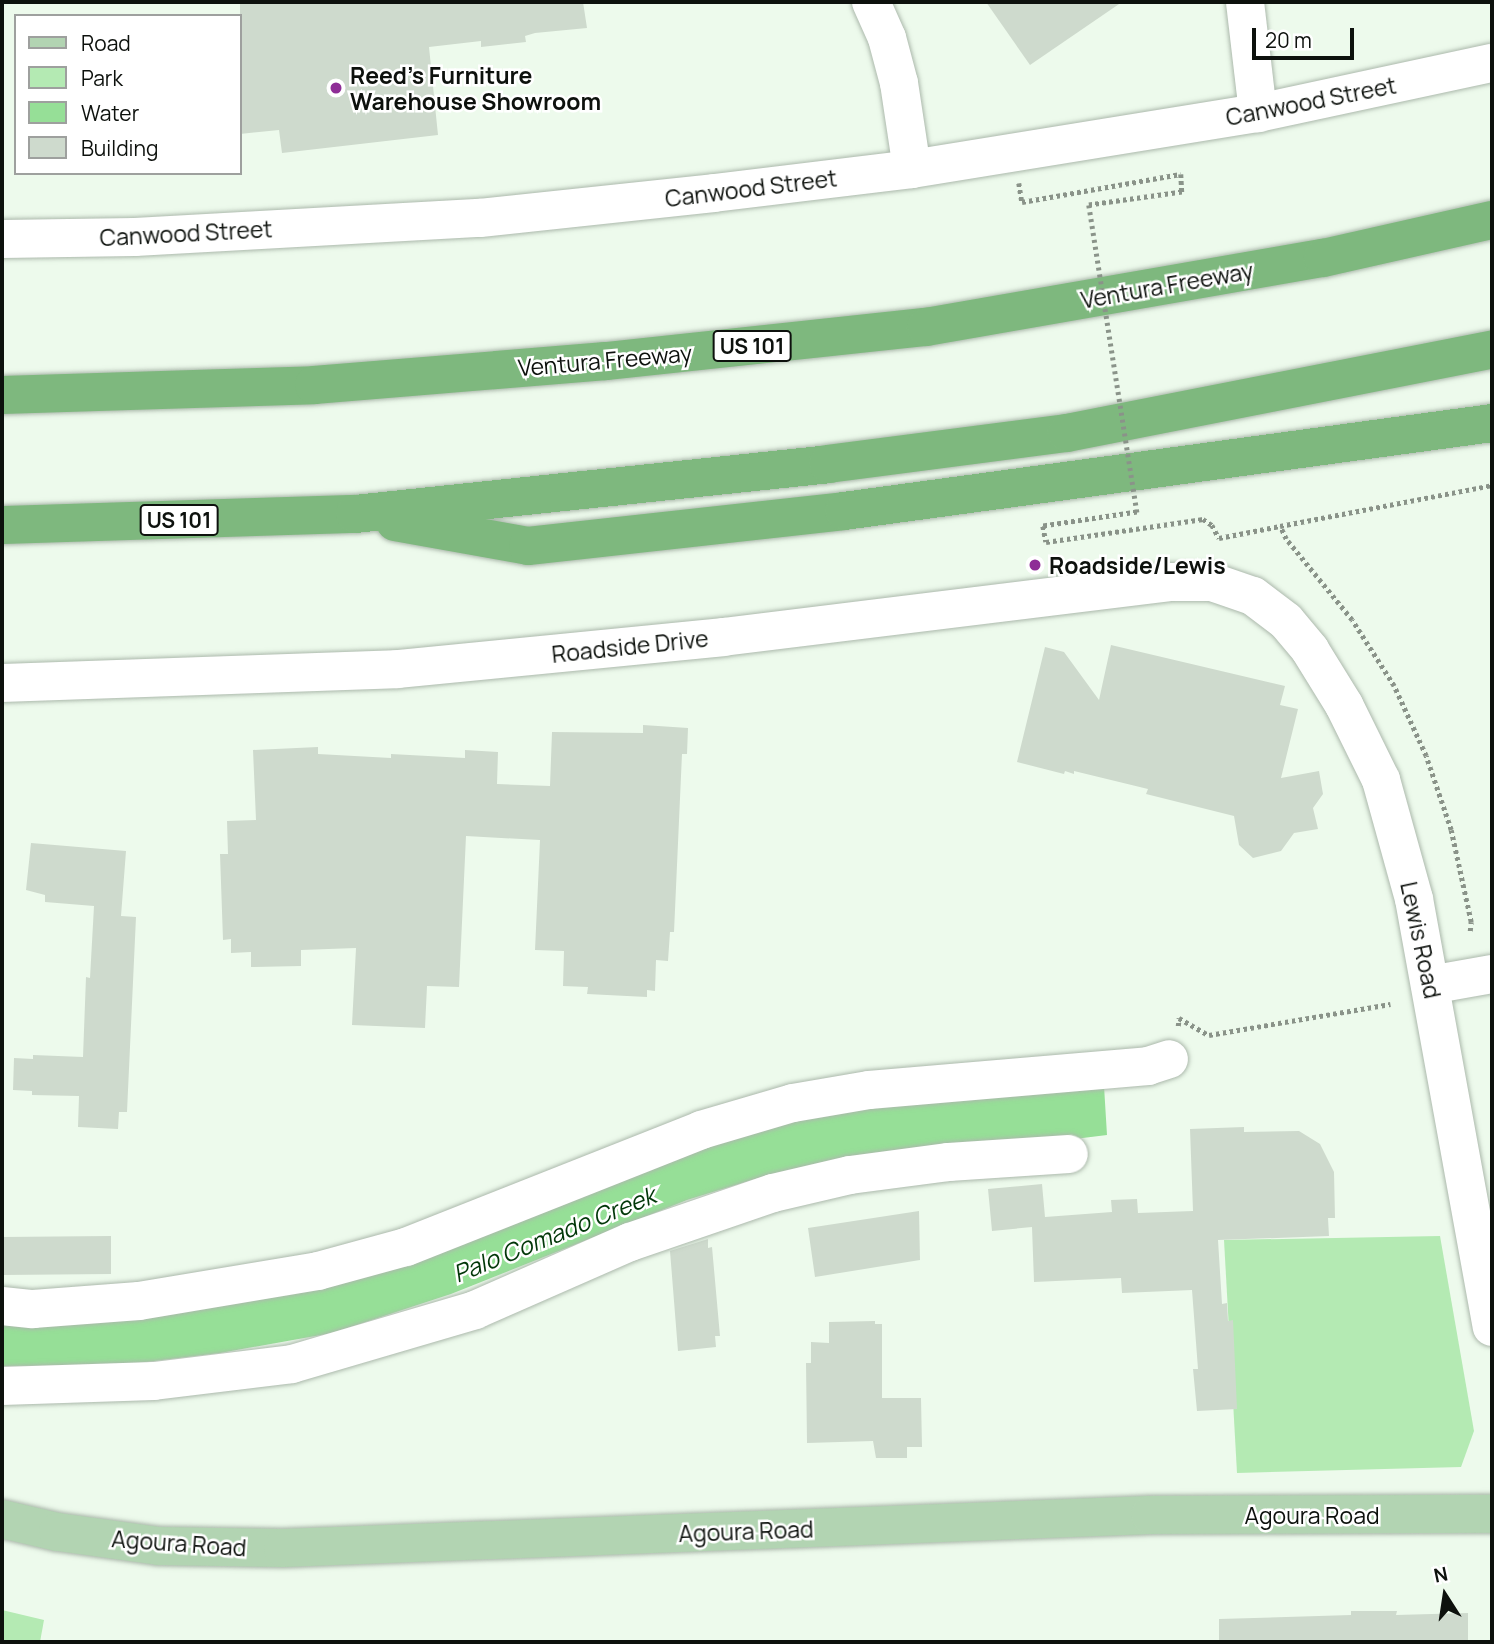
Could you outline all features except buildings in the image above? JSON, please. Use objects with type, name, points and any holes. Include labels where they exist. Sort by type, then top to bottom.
[{"type":"highway","name":"Ventura Freeway","points":[[2,394],[314,385],[606,361],[926,327],[1323,258],[1492,220]]},
{"type":"highway","name":"US 101","points":[[2,525],[355,514],[828,464],[1067,433],[1492,350]]},
{"type":"highway","points":[[355,514],[528,546],[858,509],[1492,423]]},
{"type":"main road","name":"Agoura Road","points":[[2,1519],[58,1532],[159,1546],[283,1548],[1150,1515],[1492,1514]]},
{"type":"street","points":[[871,2],[887,38],[899,83],[912,169]]},
{"type":"street","points":[[1245,2],[1258,113]]},
{"type":"street","name":"Canwood Street","points":[[2,239],[135,237],[480,218],[912,169],[1258,113],[1492,63]]},
{"type":"street","name":"Roadside Drive","points":[[2,682],[398,669],[723,637],[1168,582],[1212,582],[1253,596]]},
{"type":"street","name":"Lewis Road","points":[[1253,596],[1286,621],[1310,650],[1344,705],[1381,780],[1414,899],[1492,1326]]},
{"type":"street","points":[[1430,985],[1492,974]]},
{"type":"street","points":[[2,1306],[33,1309],[139,1301],[318,1271],[406,1247],[701,1130],[793,1103],[869,1090],[1148,1066],[1169,1059]]},
{"type":"street","points":[[2,1386],[154,1381],[292,1364],[475,1310],[630,1242],[773,1193],[849,1175],[936,1164],[1069,1154]]},
{"type":"path","points":[[1018,183],[1022,202],[1181,174],[1182,191],[1089,205],[1137,512],[1043,526],[1046,542],[1203,519],[1212,525],[1219,538],[1492,485]]},
{"type":"path","points":[[1280,526],[1286,539],[1352,620],[1394,686],[1426,756],[1451,830],[1471,922],[1470,931]]},
{"type":"path","points":[[1169,1059],[1189,1041],[1177,1032],[1179,1018],[1209,1035],[1390,1004]]},
{"type":"green space","points":[[1440,1236],[1474,1431],[1461,1467],[1237,1473],[1224,1240]]},
{"type":"green space","points":[[2,1610],[44,1620],[40,1642],[2,1642]]},
{"type":"water","name":"Palo Comado Creek","points":[[1104,1086],[1107,1135],[758,1178],[687,1200],[451,1294],[332,1333],[220,1353],[121,1365],[2,1366],[2,1323],[143,1320],[754,1129],[858,1108]]},
{"type":"place","name":"Reed's Furniture Warehouse Showroom","points":[[336,88]]},
{"type":"place","name":"Roadside/Lewis","points":[[1035,565]]}]
